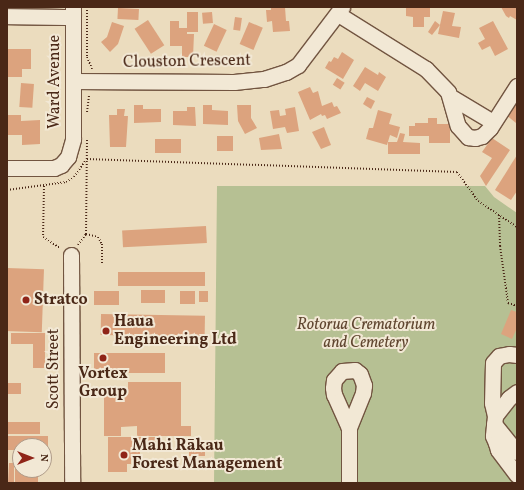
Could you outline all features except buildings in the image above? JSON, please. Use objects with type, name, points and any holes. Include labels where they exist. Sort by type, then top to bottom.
[{"type":"street","points":[[340,11],[426,69],[451,97],[493,122]]},
{"type":"street","name":"Clouston Crescent","points":[[73,81],[234,82],[264,79],[286,72],[298,65],[340,11]]},
{"type":"street","points":[[7,16],[73,12]]},
{"type":"street","name":"Ward Avenue","points":[[7,168],[54,168],[61,165],[68,157],[73,139],[73,12]]},
{"type":"street","points":[[451,97],[458,126],[468,137],[475,138],[482,136],[517,86]]},
{"type":"street","name":"Scott Street","points":[[71,255],[72,483]]},
{"type":"street","points":[[517,355],[509,354],[499,356],[493,363],[492,403],[494,436],[498,450],[517,475]]},
{"type":"street","points":[[494,420],[509,398],[517,392]]},
{"type":"street","points":[[494,420],[517,452]]},
{"type":"street","points":[[349,428],[349,483]]},
{"type":"path","points":[[87,7],[88,61],[91,68],[96,72]]},
{"type":"path","points":[[87,113],[88,98],[93,91]]},
{"type":"path","points":[[44,186],[43,238],[71,255],[86,234],[87,134]]},
{"type":"path","points":[[87,159],[457,172],[478,201],[517,227]]},
{"type":"path","points":[[499,215],[500,246],[508,303],[517,306]]},
{"type":"path","points":[[86,234],[98,237],[102,244],[102,264]]},
{"type":"green space","name":"Rotorua Crematorium and Cemetery","points":[[217,186],[485,186],[494,197],[517,213],[517,483],[214,483]]},
{"type":"place","name":"Stratco","points":[[26,300]]},
{"type":"place","name":"Haua Engineering Ltd","points":[[106,331]]},
{"type":"place","name":"Vortex Group","points":[[103,358]]},
{"type":"place","name":"Mahi Rākau Forest Management","points":[[124,455]]}]
